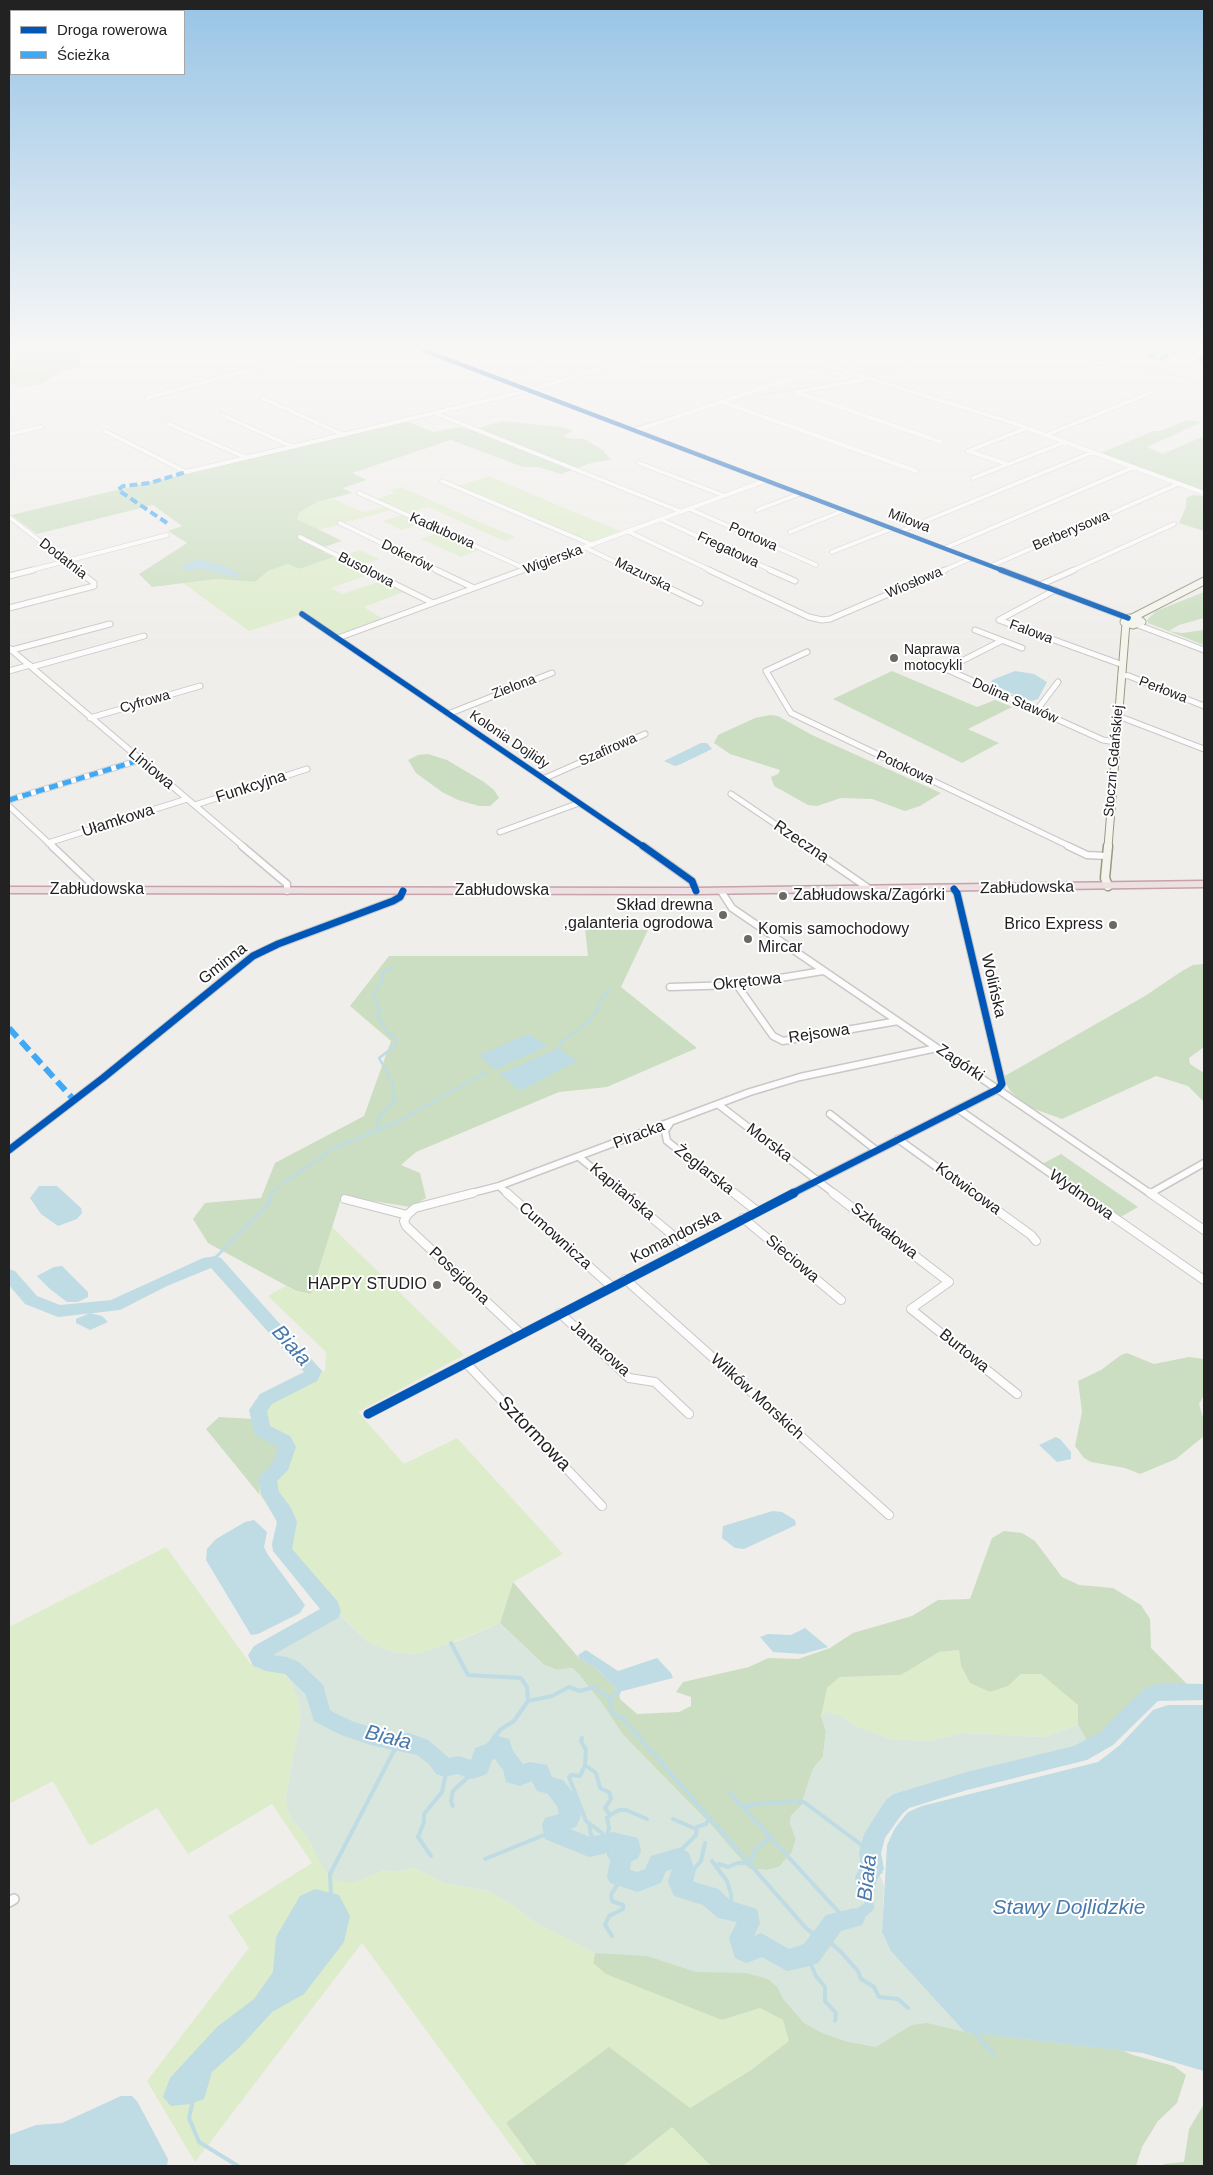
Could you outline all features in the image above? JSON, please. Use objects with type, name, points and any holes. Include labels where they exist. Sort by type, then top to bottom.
[{"type":"highway","name":"Zabłudowska","points":[[9,890],[287,892],[721,891],[1204,884]]},
{"type":"street","points":[[146,452],[186,472],[274,452]]},
{"type":"street","points":[[232,452],[247,458]]},
{"type":"street","points":[[532,452],[682,512]]},
{"type":"street","name":"Milowa","points":[[693,452],[1055,590],[1204,650]]},
{"type":"street","points":[[861,452],[916,471]]},
{"type":"street","points":[[970,452],[1007,464]]},
{"type":"street","points":[[973,478],[1039,452]]},
{"type":"street","points":[[901,531],[1093,452],[1204,493]]},
{"type":"street","points":[[639,463],[725,496]]},
{"type":"street","points":[[944,548],[1134,467]]},
{"type":"street","name":"Wigierska","points":[[338,638],[767,480]]},
{"type":"street","points":[[442,481],[593,545]]},
{"type":"street","name":"Berberysowa","points":[[991,566],[1178,484]]},
{"type":"street","name":"Kadłubowa","points":[[358,492],[526,569]]},
{"type":"street","points":[[757,510],[802,493]]},
{"type":"street","name":"Portowa","points":[[690,509],[816,565]]},
{"type":"street","points":[[790,532],[845,510]]},
{"type":"street","name":"Dodatnia","points":[[9,517],[94,583],[94,586],[9,608]]},
{"type":"street","name":"Fregatowa","points":[[662,520],[795,581]]},
{"type":"street","name":"Dokerów","points":[[340,524],[474,588]]},
{"type":"street","points":[[1040,585],[1174,524]]},
{"type":"street","points":[[832,552],[893,528]]},
{"type":"street","name":"Wiosłowa","points":[[629,532],[809,617],[830,619],[972,558]]},
{"type":"street","points":[[9,576],[167,535]]},
{"type":"street","name":"Busolowa","points":[[300,537],[433,603]]},
{"type":"street","name":"Mazurska","points":[[586,548],[700,603]]},
{"type":"street","name":"Stoczni Gdańskiej","points":[[1108,886],[1106,856],[1125,636],[1133,621],[1151,608],[1204,581]]},
{"type":"street","name":"Falowa","points":[[1055,590],[1018,608],[999,620],[1122,665]]},
{"type":"street","name":"Kolonia Dojlidy","points":[[302,614],[682,873],[692,881],[696,891]]},
{"type":"street","points":[[10,649],[110,624]]},
{"type":"street","points":[[975,630],[1022,648]]},
{"type":"street","points":[[9,671],[144,636]]},
{"type":"street","name":"Dolina Stawów","points":[[1001,641],[946,669],[1103,740],[1116,742]]},
{"type":"street","name":"Liniowa","points":[[10,649],[287,884],[287,892]]},
{"type":"street","name":"Potokowa","points":[[807,652],[766,671],[791,713],[1087,855],[1106,856]]},
{"type":"street","name":"Zielona","points":[[448,714],[552,673]]},
{"type":"street","name":"Perłowa","points":[[1121,675],[1129,676],[1204,706]]},
{"type":"street","points":[[1036,710],[1058,682]]},
{"type":"street","name":"Cyfrowa","points":[[90,718],[200,686]]},
{"type":"street","points":[[1118,716],[1204,749]]},
{"type":"street","name":"Szafirowa","points":[[543,779],[645,734]]},
{"type":"street","points":[[9,800],[140,760]]},
{"type":"street","name":"Funkcyjna","points":[[195,805],[307,769]]},
{"type":"street","name":"Rzeczna","points":[[731,794],[871,890]]},
{"type":"street","name":"Ułamkowa","points":[[48,843],[187,799]]},
{"type":"street","points":[[500,832],[579,803]]},
{"type":"street","points":[[9,806],[92,884],[90,890]]},
{"type":"street","name":"Wolińska","points":[[954,889],[957,893],[1002,1084],[998,1089]]},
{"type":"street","name":"Gminna","points":[[9,1150],[81,1096],[252,956],[278,944],[393,901],[400,897],[403,891]]},
{"type":"street","name":"Zagórki","points":[[721,891],[732,908],[1204,1230]]},
{"type":"street","name":"Okrętowa","points":[[670,987],[737,985],[823,971]]},
{"type":"street","name":"Rejsowa","points":[[737,985],[773,1036],[783,1041],[898,1021]]},
{"type":"street","name":"Piracka","points":[[407,1216],[410,1212],[422,1206],[499,1186],[750,1092],[800,1077],[937,1048]]},
{"type":"street","name":"Komandorska","points":[[368,1414],[611,1286],[998,1089]]},
{"type":"street","name":"Morska","points":[[719,1105],[818,1180]]},
{"type":"street","name":"Wydmowa","points":[[958,1109],[1204,1280]]},
{"type":"street","points":[[830,1114],[876,1150]]},
{"type":"street","name":"Żeglarska","points":[[670,1123],[665,1131],[666,1141],[757,1211]]},
{"type":"street","name":"Kotwicowa","points":[[898,1139],[1031,1235],[1036,1241]]},
{"type":"street","name":"Kapitańska","points":[[579,1157],[687,1247]]},
{"type":"street","points":[[1151,1193],[1204,1163]]},
{"type":"street","name":"Szkwałowa","points":[[818,1180],[949,1282],[911,1309]]},
{"type":"street","name":"Cumownicza","points":[[499,1186],[611,1286]]},
{"type":"street","points":[[345,1199],[407,1216]]},
{"type":"street","name":"Posejdona","points":[[407,1216],[404,1221],[406,1226],[520,1334]]},
{"type":"street","name":"Sieciowa","points":[[743,1218],[841,1300]]},
{"type":"street","name":"Wilków Morskich","points":[[625,1279],[889,1515]]},
{"type":"street","name":"Burtowa","points":[[911,1309],[1017,1394]]},
{"type":"street","name":"Jantarowa","points":[[560,1313],[629,1378],[655,1382],[690,1414]]},
{"type":"street","name":"Sztormowa","points":[[466,1363],[602,1506]]},
{"type":"green space","points":[[279,452],[416,452],[352,473],[367,480],[343,488],[352,493],[317,502],[299,513],[297,519],[342,541],[324,547],[326,551],[323,552],[334,557],[299,569],[288,564],[268,571],[255,582],[217,579],[152,587],[139,574],[187,543],[168,531],[182,526],[153,505],[37,534],[11,515]]},
{"type":"green space","points":[[482,452],[604,452],[611,460],[591,463],[561,474],[538,467],[523,467]]},
{"type":"green space","points":[[1157,452],[1163,454],[1169,452],[1204,452],[1204,492],[1101,453]]},
{"type":"green space","points":[[489,476],[620,531],[591,542],[458,486]]},
{"type":"green space","points":[[401,487],[515,537],[504,541],[428,507],[408,513],[376,499],[394,493],[390,490]]},
{"type":"green space","points":[[1193,495],[1204,496],[1204,531],[1179,523],[1186,507],[1186,498]]},
{"type":"green space","points":[[334,499],[363,512],[384,507],[391,510],[319,530],[297,519],[299,513],[317,502]]},
{"type":"green space","points":[[402,515],[420,524],[402,530],[383,521]]},
{"type":"green space","points":[[440,532],[479,550],[461,557],[421,539]]},
{"type":"green space","points":[[360,550],[379,559],[361,565],[343,556]]},
{"type":"green space","points":[[334,557],[369,575],[331,588],[342,594],[381,581],[404,592],[364,607],[383,619],[337,634],[306,613],[249,631],[183,583],[217,579],[255,582],[268,571],[288,564],[299,569]]},
{"type":"green space","points":[[1204,592],[1204,618],[1179,625],[1169,631],[1182,633],[1204,630],[1204,645],[1148,623],[1147,620],[1156,611]]},
{"type":"green space","points":[[892,671],[977,707],[995,700],[1012,707],[968,729],[999,743],[962,763],[833,699]]},
{"type":"green space","points":[[770,715],[778,716],[812,735],[941,793],[920,806],[905,811],[872,799],[841,798],[817,806],[808,805],[774,786],[771,777],[778,774],[780,770],[730,754],[714,743],[718,735],[755,718]]},
{"type":"green space","points":[[428,754],[447,760],[484,782],[494,790],[499,798],[490,806],[479,806],[458,800],[442,792],[416,773],[408,760],[418,755]]},
{"type":"green space","points":[[585,928],[648,930],[621,987],[697,1048],[607,1087],[559,1092],[416,1152],[401,1165],[420,1173],[426,1198],[410,1207],[342,1196],[311,1294],[296,1291],[208,1243],[193,1219],[205,1203],[261,1198],[275,1163],[364,1116],[391,1041],[350,1006],[389,956],[588,956]]},
{"type":"green space","points":[[1204,964],[1204,1047],[1189,1058],[1190,1064],[1204,1073],[1204,1102],[1188,1086],[1156,1076],[1062,1119],[1026,1106],[1010,1091],[1003,1077],[1145,996],[1182,971],[1193,965]]},
{"type":"green space","points":[[1061,1154],[1138,1207],[1119,1218],[1042,1164]]},
{"type":"green space","points":[[332,1227],[464,1355],[358,1412],[404,1464],[457,1438],[563,1554],[513,1582],[500,1623],[451,1643],[415,1654],[393,1652],[368,1642],[337,1611],[325,1610],[276,1549],[278,1519],[259,1494],[260,1477],[278,1460],[257,1433],[254,1402],[263,1394],[307,1371],[325,1371],[326,1352],[268,1296],[286,1286],[296,1292],[311,1294]]},
{"type":"green space","points":[[1127,1353],[1154,1364],[1189,1357],[1204,1359],[1204,1395],[1199,1404],[1204,1421],[1204,1436],[1176,1459],[1140,1474],[1125,1468],[1091,1462],[1084,1458],[1075,1446],[1082,1412],[1078,1381],[1101,1370],[1121,1355]]},
{"type":"green space","points":[[219,1417],[254,1419],[257,1433],[281,1444],[278,1460],[260,1477],[259,1494],[206,1429]]},
{"type":"green space","points":[[1004,1531],[1022,1533],[1035,1541],[1062,1577],[1079,1585],[1113,1588],[1141,1605],[1150,1619],[1151,1648],[1190,1687],[1153,1688],[1140,1696],[1102,1732],[1087,1741],[1078,1725],[1078,1705],[1041,1674],[1021,1674],[1008,1686],[990,1692],[970,1683],[961,1666],[959,1650],[939,1652],[901,1675],[840,1677],[827,1688],[821,1716],[826,1731],[823,1757],[813,1769],[801,1806],[791,1816],[790,1823],[796,1839],[792,1852],[779,1867],[767,1870],[749,1869],[712,1826],[623,1735],[601,1702],[572,1668],[557,1670],[544,1665],[500,1623],[513,1582],[579,1658],[596,1668],[619,1692],[620,1699],[637,1714],[679,1712],[691,1706],[691,1697],[676,1692],[683,1682],[749,1667],[768,1658],[798,1659],[830,1648],[853,1633],[912,1616],[938,1600],[970,1599],[992,1538]]},
{"type":"green space","points":[[166,1547],[250,1663],[259,1669],[282,1672],[289,1679],[297,1697],[301,1715],[286,1796],[287,1807],[292,1820],[306,1835],[312,1847],[356,1882],[384,1870],[396,1872],[415,1868],[444,1883],[487,1891],[513,1905],[534,1922],[595,1953],[593,1963],[722,2020],[760,2008],[783,2020],[790,2041],[751,2070],[690,2108],[506,2123],[536,2166],[526,2166],[362,1943],[195,2162],[147,2081],[249,1948],[228,1916],[312,1863],[272,1804],[188,1854],[157,1808],[90,1846],[53,1781],[9,1804],[9,1627]]},
{"type":"green space","points":[[959,1650],[961,1666],[970,1683],[990,1692],[1008,1686],[1021,1674],[1041,1674],[1079,1705],[1078,1725],[1044,1737],[963,1733],[928,1741],[890,1739],[856,1726],[840,1715],[821,1716],[827,1688],[840,1677],[901,1675],[939,1652]]},
{"type":"green space","points":[[605,1944],[737,1963],[868,2016],[1091,2036],[1133,2055],[1174,2066],[1186,2075],[1177,2103],[1158,2121],[1142,2147],[1136,2166],[711,2166],[672,2127],[623,2166],[537,2166],[506,2123],[609,2047],[690,2108],[751,2070],[789,2041],[783,2020],[760,2008],[722,2020],[606,1974],[593,1963],[595,1953]]},
{"type":"green space","points":[[1204,2104],[1204,2166],[1162,2166],[1164,2164],[1184,2162],[1189,2129]]},
{"type":"green space","points":[[672,2127],[711,2166],[623,2166]]},
{"type":"shaded area","points":[[336,1611],[368,1642],[393,1652],[415,1654],[458,1641],[500,1623],[544,1665],[557,1670],[572,1668],[579,1674],[623,1735],[712,1826],[749,1869],[767,1870],[779,1867],[792,1852],[796,1839],[790,1823],[791,1816],[801,1806],[813,1769],[823,1757],[826,1731],[821,1716],[828,1712],[840,1715],[856,1726],[890,1739],[928,1741],[963,1733],[1044,1737],[1078,1725],[1087,1741],[1064,1761],[920,1797],[899,1807],[884,1827],[875,1846],[875,1863],[884,1885],[882,1932],[887,1942],[893,1946],[1204,2071],[1143,2053],[965,2032],[927,2023],[912,2025],[876,2047],[848,2042],[822,2033],[804,2023],[783,1999],[778,1988],[768,1979],[746,1973],[696,1972],[647,1956],[595,1953],[534,1922],[513,1905],[487,1891],[444,1883],[415,1868],[396,1872],[384,1870],[356,1882],[338,1882],[324,1869],[306,1835],[292,1820],[287,1807],[286,1796],[301,1715],[297,1697],[289,1679],[276,1664],[266,1663],[258,1655],[331,1612]]},
{"type":"water","points":[[195,560],[203,560],[228,568],[241,576],[235,577],[205,570],[181,569],[182,566]]},
{"type":"water","points":[[1015,671],[1034,674],[1047,682],[1038,699],[1032,701],[1019,697],[991,683],[992,680]]},
{"type":"water","points":[[701,743],[707,743],[712,749],[675,766],[664,761]]},
{"type":"water","points":[[528,1034],[548,1046],[495,1070],[479,1055]]},
{"type":"water","points":[[559,1048],[577,1061],[520,1091],[499,1074]]},
{"type":"water","points":[[39,1186],[57,1186],[81,1208],[82,1213],[77,1219],[58,1226],[41,1214],[30,1198]]},
{"type":"water","points":[[62,1266],[88,1292],[88,1297],[78,1302],[67,1302],[37,1276],[54,1267]]},
{"type":"water","points":[[90,1313],[102,1316],[108,1322],[90,1330],[76,1323],[76,1319]]},
{"type":"water","points":[[1056,1437],[1071,1452],[1071,1459],[1057,1462],[1039,1445]]},
{"type":"water","points":[[773,1511],[782,1512],[795,1520],[796,1525],[744,1549],[735,1548],[722,1538],[723,1526]]},
{"type":"water","points":[[254,1520],[267,1532],[264,1547],[268,1555],[305,1605],[300,1613],[258,1634],[251,1635],[206,1560],[207,1549],[216,1539],[245,1522]]},
{"type":"water","points":[[805,1628],[828,1647],[803,1654],[773,1652],[760,1637],[768,1634],[791,1635]]},
{"type":"water","points":[[586,1650],[618,1671],[657,1658],[671,1673],[673,1678],[619,1692],[596,1668],[579,1658],[578,1655]]},
{"type":"water","name":"Stawy Dojlidzkie","points":[[1168,1705],[1204,1705],[1204,2071],[1143,2053],[965,2032],[891,1951],[882,1932],[887,1845],[895,1828],[908,1812],[922,1806],[1098,1762],[1120,1745],[1153,1710]]},
{"type":"water","points":[[873,1866],[877,1866],[883,1873],[874,1876],[872,1879],[874,1909],[864,1918],[858,1918],[845,1924],[834,1922],[864,1904],[865,1897],[859,1882],[861,1876]]},
{"type":"water","points":[[315,1889],[339,1895],[350,1916],[344,1942],[304,1994],[272,2012],[241,2046],[212,2072],[204,2099],[190,2104],[171,2106],[163,2097],[170,2078],[217,2027],[254,1999],[273,1972],[276,1937],[300,1896]]},
{"type":"water","points":[[121,2096],[132,2096],[137,2101],[168,2159],[167,2166],[9,2166],[9,2135],[36,2125],[62,2123]]},
{"type":"waterway","points":[[380,1129],[377,1126],[380,1116],[396,1100],[392,1095],[393,1083],[379,1058],[395,1046],[396,1039],[386,1030],[377,1016],[380,1010],[374,996],[382,980],[383,972],[392,968]]},
{"type":"waterway","points":[[559,1048],[560,1043],[587,1023],[598,1010],[598,1004],[610,990]]},
{"type":"waterway","points":[[380,1129],[397,1122],[487,1072]]},
{"type":"waterway","points":[[284,1183],[332,1149],[380,1129]]},
{"type":"waterway","points":[[272,1193],[278,1187]]},
{"type":"waterway","points":[[212,1261],[268,1205],[272,1193]]},
{"type":"waterway","name":"Biała","points":[[168,1280],[209,1262],[215,1262],[313,1371],[311,1377],[266,1399],[258,1410],[261,1430],[284,1441],[287,1447],[281,1465],[267,1479],[270,1494],[284,1513],[287,1522],[282,1544],[283,1551],[331,1608],[331,1612],[261,1652],[258,1655],[260,1660],[266,1663],[287,1665],[292,1668],[316,1691],[321,1715],[326,1718],[348,1729],[374,1737],[398,1743],[409,1742],[421,1746],[437,1758],[444,1768],[459,1765],[471,1770],[479,1768],[483,1754],[493,1751],[498,1745],[502,1745],[503,1754],[514,1767],[514,1775],[520,1777],[530,1771],[539,1772],[545,1784],[555,1787],[567,1802],[570,1816],[568,1820],[553,1825],[553,1832],[589,1847],[613,1842],[630,1845],[630,1851],[621,1857],[618,1876],[637,1882],[653,1876],[659,1863],[678,1858],[681,1860],[684,1871],[679,1882],[682,1889],[710,1896],[726,1911],[739,1912],[749,1916],[749,1923],[740,1938],[743,1950],[747,1952],[754,1950],[761,1944],[787,1960],[802,1955],[810,1955],[834,1922],[854,1918]]},
{"type":"waterway","name":"Biała","points":[[9,1275],[31,1300],[58,1311]]},
{"type":"waterway","name":"Biała","points":[[64,1310],[114,1306],[160,1284]]},
{"type":"waterway","points":[[451,1643],[468,1675],[521,1678],[527,1687],[528,1700]]},
{"type":"waterway","points":[[497,1746],[492,1740],[501,1729],[514,1721],[528,1701],[552,1696],[569,1687],[580,1691],[594,1687],[609,1698]]},
{"type":"waterway","points":[[609,1698],[619,1692]]},
{"type":"waterway","name":"Biała","points":[[866,1885],[866,1877],[873,1869],[870,1853],[875,1834],[894,1807],[902,1801],[967,1781],[1079,1754],[1106,1739],[1152,1694],[1160,1692],[1204,1692]]},
{"type":"waterway","points":[[609,1698],[612,1713],[623,1719],[805,1927],[812,1933],[823,1936],[841,1952],[858,1971],[861,1979],[874,1987],[879,1997],[898,1999],[908,2008]]},
{"type":"waterway","points":[[582,1738],[581,1741],[586,1750],[585,1765]]},
{"type":"waterway","points":[[331,1896],[330,1874],[398,1743]]},
{"type":"waterway","points":[[585,1765],[596,1773],[600,1788],[609,1792],[611,1799],[605,1808],[610,1815]]},
{"type":"waterway","points":[[585,1765],[580,1776],[571,1775],[569,1777],[586,1821],[589,1823]]},
{"type":"waterway","points":[[431,1856],[418,1837],[424,1822],[424,1814],[442,1792],[447,1769]]},
{"type":"waterway","points":[[453,1806],[451,1801],[453,1791],[468,1777],[471,1770]]},
{"type":"waterway","points":[[729,1792],[768,1835]]},
{"type":"waterway","points":[[744,1807],[761,1803],[804,1802],[863,1846],[871,1847]]},
{"type":"waterway","points":[[610,1815],[619,1810],[626,1810],[647,1819]]},
{"type":"waterway","name":"Biała","points":[[610,1815],[607,1818],[609,1828],[604,1844],[609,1847],[609,1855],[619,1868]]},
{"type":"waterway","points":[[673,1819],[696,1829]]},
{"type":"waterway","points":[[679,1858],[678,1853],[696,1835],[697,1827],[706,1824],[709,1819]]},
{"type":"waterway","points":[[589,1823],[602,1833],[604,1839]]},
{"type":"waterway","points":[[589,1823],[591,1835],[598,1844]]},
{"type":"waterway","points":[[485,1859],[544,1835],[552,1838],[559,1835]]},
{"type":"waterway","points":[[750,1864],[755,1850],[768,1839],[768,1835]]},
{"type":"waterway","points":[[768,1835],[846,1920]]},
{"type":"waterway","points":[[689,1890],[694,1869],[701,1861],[705,1843]]},
{"type":"waterway","points":[[712,1861],[727,1881],[731,1894],[732,1912]]},
{"type":"waterway","points":[[719,1864],[728,1867],[738,1863],[748,1863]]},
{"type":"waterway","points":[[612,1936],[605,1925],[609,1916],[623,1909],[623,1905],[612,1901],[611,1895],[621,1878]]},
{"type":"waterway","points":[[810,1955],[809,1960],[816,1976],[825,1987],[825,2001],[836,2013],[835,2021]]},
{"type":"waterway","points":[[974,2031],[994,2055]]},
{"type":"waterway","points":[[193,2100],[189,2118],[199,2142],[238,2166]]},
{"type":"marked path","points":[[167,523],[118,490],[123,486],[150,483],[186,472]]},
{"type":"marked path","points":[[9,800],[140,760]]},
{"type":"marked path","points":[[9,1028],[74,1100]]},
{"type":"cycle path","points":[[690,452],[1128,618]]},
{"type":"cycle path","points":[[302,614],[682,873],[692,881],[696,891]]},
{"type":"cycle path","points":[[368,1414],[687,1247],[998,1089],[1002,1084],[957,893],[954,889]]},
{"type":"cycle path","points":[[9,1150],[103,1078],[253,956],[278,944],[393,901],[400,897],[403,891]]},
{"type":"place","name":"Naprawa motocykli","points":[[894,658]]},
{"type":"place","name":"Zabłudowska/Zagórki","points":[[783,896]]},
{"type":"place","name":"Skład drewna ,galanteria ogrodowa","points":[[723,915]]},
{"type":"place","name":"Brico Express","points":[[1113,925]]},
{"type":"place","name":"Komis samochodowy Mircar","points":[[748,939]]},
{"type":"place","name":"HAPPY STUDIO","points":[[437,1285]]}]
